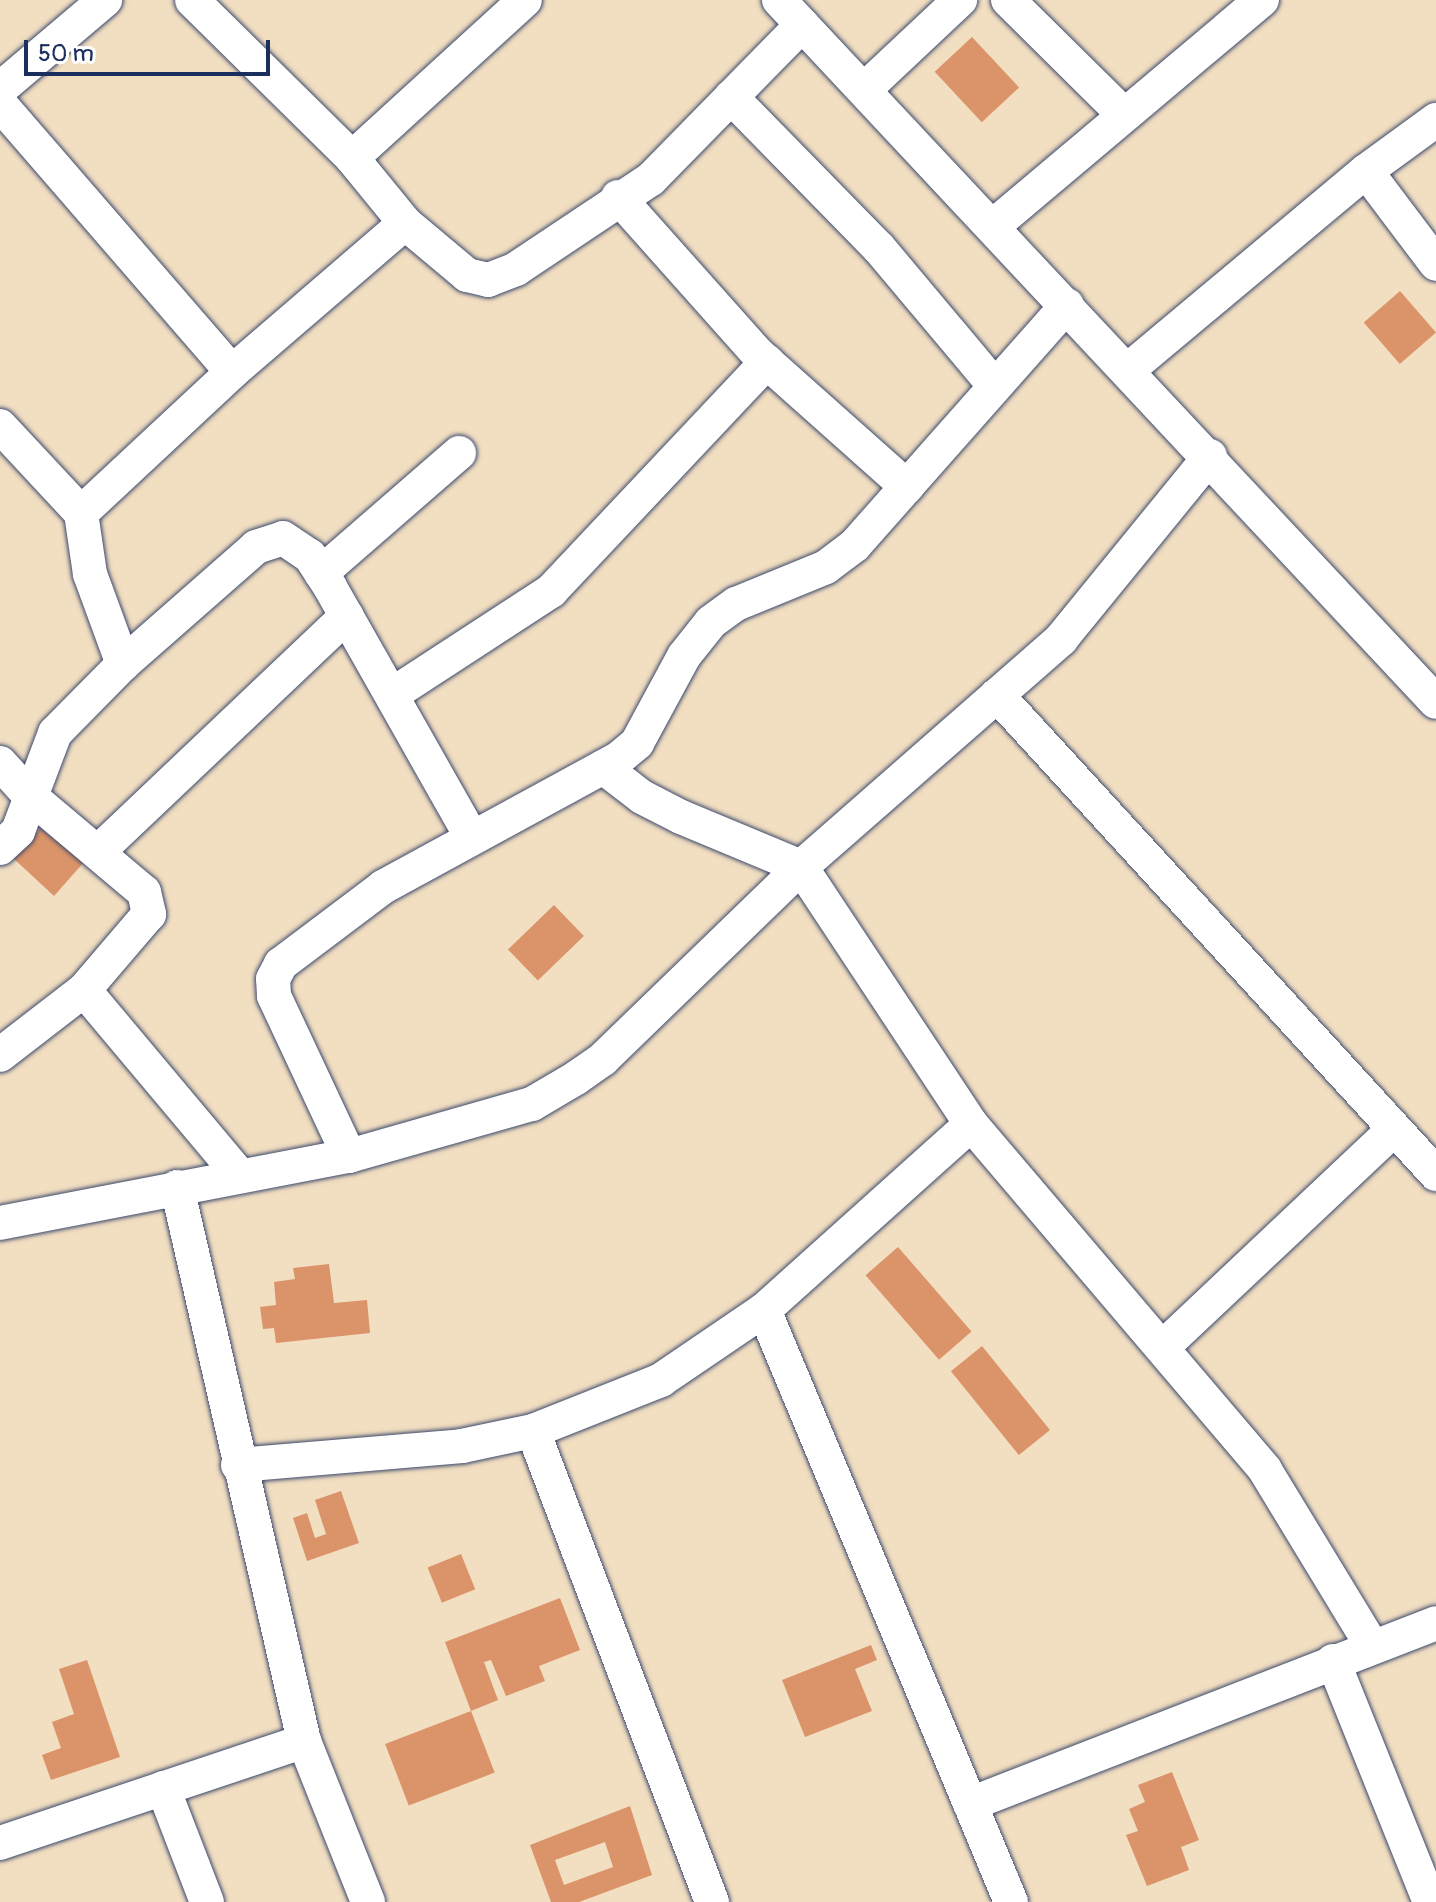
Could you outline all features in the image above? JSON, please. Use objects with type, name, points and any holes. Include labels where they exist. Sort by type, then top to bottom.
[{"type":"street","points":[[0,89],[105,0]]},
{"type":"street","points":[[192,0],[352,158],[405,223],[467,275],[488,280],[516,269],[618,197],[651,179],[802,25]]},
{"type":"street","points":[[352,158],[525,0]]},
{"type":"street","points":[[779,0],[1210,456],[1436,702]]},
{"type":"street","points":[[864,90],[960,0]]},
{"type":"street","points":[[1008,0],[1123,114]]},
{"type":"street","points":[[992,227],[1262,0]]},
{"type":"street","points":[[731,97],[889,258],[995,386]]},
{"type":"street","points":[[0,104],[232,372]]},
{"type":"street","points":[[1128,370],[1366,171],[1436,120]]},
{"type":"street","points":[[1366,171],[1436,264]]},
{"type":"street","points":[[618,197],[767,362],[907,487]]},
{"type":"street","points":[[81,513],[232,372],[405,223]]},
{"type":"street","points":[[349,1156],[274,996],[273,979],[281,964],[324,927],[472,838],[603,767],[637,743],[684,656],[711,622],[736,604],[826,567],[855,545],[1067,305]]},
{"type":"street","points":[[393,694],[551,591],[767,362]]},
{"type":"street","points":[[0,426],[81,513],[90,574],[123,664]]},
{"type":"street","points":[[321,573],[459,453]]},
{"type":"street","points":[[0,1223],[349,1156],[519,1109],[576,1078],[603,1059],[801,867],[1061,639],[1210,456]]},
{"type":"street","points":[[0,848],[18,831],[55,733],[123,664],[268,541],[283,538],[310,556],[321,573],[393,694],[472,838]]},
{"type":"street","points":[[100,850],[347,616]]},
{"type":"street","points":[[997,695],[1436,1174]]},
{"type":"street","points":[[0,763],[30,796],[100,850],[144,892],[149,914],[84,990],[0,1055]]},
{"type":"street","points":[[603,767],[642,797],[681,817],[801,867],[971,1124],[1265,1470],[1372,1646]]},
{"type":"street","points":[[84,990],[240,1176]]},
{"type":"street","points":[[238,1465],[462,1446],[533,1431],[661,1380],[764,1310],[971,1124]]},
{"type":"street","points":[[1163,1347],[1394,1129]]},
{"type":"street","points":[[177,1187],[238,1465],[304,1741],[368,1902]]},
{"type":"street","points":[[764,1310],[1011,1902]]},
{"type":"street","points":[[533,1431],[712,1902]]},
{"type":"street","points":[[970,1804],[1436,1623]]},
{"type":"street","points":[[1333,1661],[1430,1902]]},
{"type":"street","points":[[1,1839],[304,1741]]},
{"type":"street","points":[[163,1788],[207,1902]]},
{"type":"building","points":[[972,37],[1019,87],[982,122],[935,72]]},
{"type":"building","points":[[1400,291],[1436,333],[1400,364],[1364,322]]},
{"type":"building","points":[[41,828],[56,841],[66,831],[84,862],[54,896],[13,858]]},
{"type":"building","points":[[554,905],[584,936],[538,980],[508,949]]},
{"type":"building","points":[[898,1247],[971,1332],[939,1360],[866,1275]]},
{"type":"building","points":[[329,1264],[334,1303],[367,1300],[370,1333],[276,1343],[274,1328],[263,1329],[260,1307],[276,1305],[274,1282],[295,1279],[293,1268]]},
{"type":"building","points":[[982,1346],[1050,1430],[1019,1455],[951,1371]]},
{"type":"building","points":[[341,1491],[359,1543],[307,1561],[293,1518],[307,1513],[315,1538],[326,1534],[315,1500]]},
{"type":"building","points":[[461,1554],[475,1589],[442,1603],[428,1567]]},
{"type":"building","points":[[560,1598],[580,1650],[539,1666],[545,1681],[506,1696],[491,1660],[484,1662],[498,1700],[471,1711],[445,1642]]},
{"type":"building","points":[[871,1645],[877,1660],[855,1669],[872,1711],[805,1737],[782,1680]]},
{"type":"building","points":[[87,1660],[120,1757],[51,1780],[42,1755],[61,1748],[52,1722],[74,1714],[59,1669]]},
{"type":"building","points":[[471,1711],[495,1773],[409,1806],[385,1744]]},
{"type":"building","points":[[1172,1772],[1199,1840],[1181,1847],[1189,1870],[1147,1886],[1126,1835],[1138,1831],[1129,1809],[1145,1802],[1138,1785]]},
{"type":"building","points":[[630,1806],[652,1875],[579,1902],[551,1902],[530,1845]],"holes":[[[605,1842],[613,1867],[564,1885],[555,1860]]]}]
